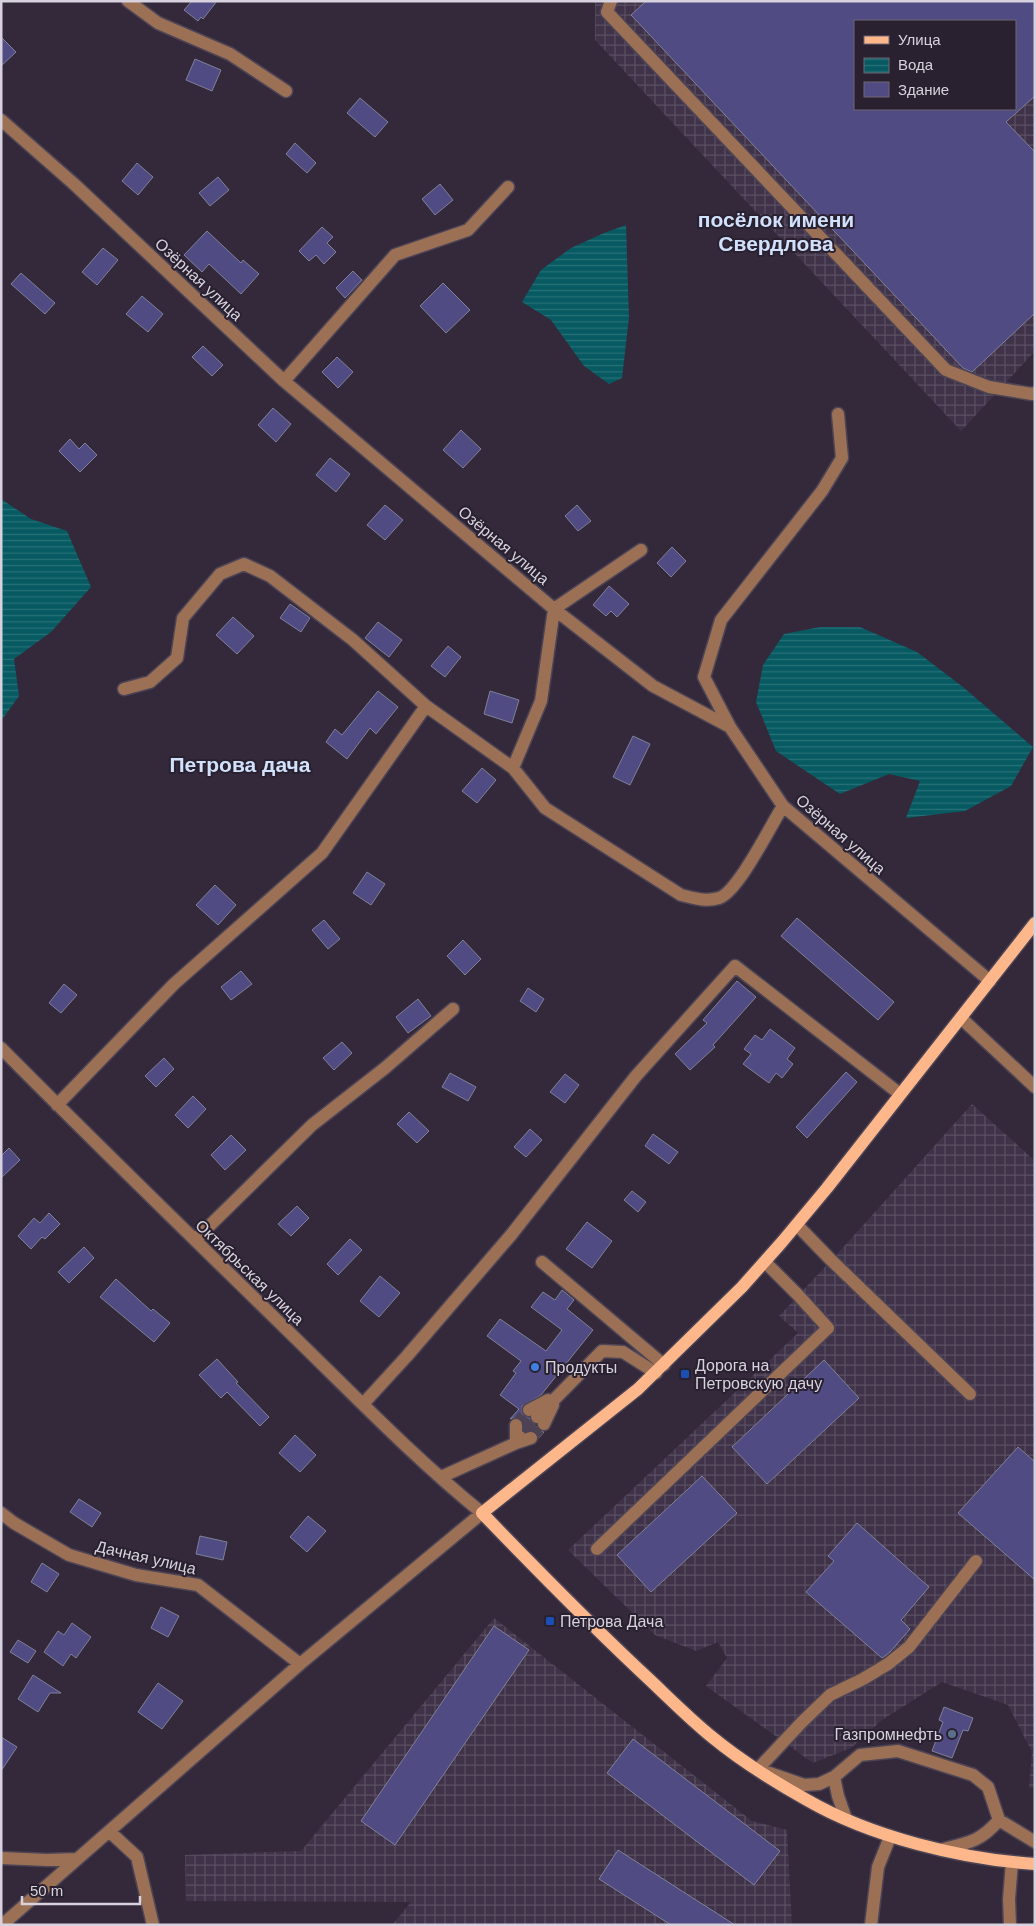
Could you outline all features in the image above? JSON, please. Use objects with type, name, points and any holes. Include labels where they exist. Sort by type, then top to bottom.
[{"type":"main road","points":[[1035,923],[797,1224],[742,1287],[660,1369],[482,1513],[594,1627],[673,1701],[713,1738],[758,1770],[808,1801],[890,1837],[1012,1862],[1035,1864]]},
{"type":"street","points":[[128,1],[158,23],[230,54],[286,91]]},
{"type":"street","points":[[611,1],[607,12],[946,370],[989,387],[1035,393]]},
{"type":"street","name":"Озёрная улица","points":[[1,120],[74,184],[284,381],[554,609],[654,686],[730,728],[783,806],[990,981]]},
{"type":"street","points":[[284,381],[395,255],[468,230],[508,186]]},
{"type":"street","points":[[730,728],[704,677],[721,620],[822,491],[842,458],[838,414]]},
{"type":"street","points":[[513,768],[541,701],[554,609],[641,550]]},
{"type":"street","points":[[124,689],[150,682],[177,658],[183,618],[220,574],[244,564],[270,576],[354,640],[426,706],[513,768],[545,808],[681,895],[702,900],[721,898],[735,886],[783,806]]},
{"type":"street","points":[[58,1105],[174,984],[322,853],[426,706]]},
{"type":"street","points":[[363,1404],[408,1356],[511,1235],[636,1076],[735,966],[900,1094]]},
{"type":"street","points":[[195,1240],[312,1125],[385,1068],[453,1009]]},
{"type":"street","points":[[961,1018],[1035,1087]]},
{"type":"street","name":"Октябрьская улица","points":[[1,1048],[363,1404],[482,1513]]},
{"type":"street","points":[[797,1224],[831,1260],[970,1394]]},
{"type":"street","points":[[542,1262],[660,1369]]},
{"type":"street","points":[[597,1549],[828,1328],[765,1262]]},
{"type":"street","points":[[557,1396],[536,1417],[557,1396],[602,1351],[623,1352],[660,1369]]},
{"type":"street","points":[[441,1477],[516,1443],[524,1431]]},
{"type":"street","name":"Дачная улица","points":[[1,1513],[14,1524],[70,1555],[136,1575],[198,1584],[300,1664]]},
{"type":"street","points":[[2,1925],[300,1664],[482,1513]]},
{"type":"street","points":[[976,1561],[908,1647],[888,1664],[830,1695],[795,1728],[758,1770],[804,1785],[819,1784],[834,1777],[860,1754],[898,1751],[972,1775],[988,1787],[999,1820],[1035,1842]]},
{"type":"street","points":[[834,1777],[846,1819]]},
{"type":"street","points":[[943,1849],[973,1842],[988,1833],[999,1820]]},
{"type":"street","points":[[110,1832],[137,1857],[153,1925]]},
{"type":"street","points":[[871,1925],[878,1867],[890,1837]]},
{"type":"street","points":[[1,1858],[77,1859]]},
{"type":"street","points":[[1010,1925],[1009,1899],[1012,1862]]},
{"type":"shaded area","points":[[595,1],[1035,1],[1035,351],[961,431],[595,40]]},
{"type":"shaded area","points":[[972,1104],[1035,1161],[1035,1788],[1029,1788],[1032,1752],[1008,1705],[942,1682],[882,1720],[851,1748],[813,1763],[706,1686],[727,1658],[718,1642],[696,1651],[655,1635],[568,1550],[798,1333],[779,1316]]},
{"type":"shaded area","points":[[494,1618],[752,1821],[787,1830],[792,1925],[392,1925],[411,1902],[186,1901],[185,1855],[301,1851]]},
{"type":"water","points":[[626,225],[629,317],[622,378],[609,384],[584,366],[551,320],[522,302],[541,270],[571,248]]},
{"type":"water","points":[[1,499],[31,519],[67,531],[91,587],[51,632],[14,659],[19,696],[1,721]]},
{"type":"water","points":[[820,627],[860,627],[917,652],[963,687],[1033,747],[1011,786],[965,811],[906,818],[920,781],[889,774],[840,794],[776,751],[756,702],[763,665],[784,634]]},
{"type":"building","points":[[192,1],[217,1],[203,19],[201,17],[198,21],[184,10]]},
{"type":"building","points":[[646,1],[1035,1],[1035,96],[1006,122],[1035,152],[1035,313],[972,372],[963,368],[631,15]]},
{"type":"building","points":[[1,37],[16,52],[1,66]]},
{"type":"building","points":[[195,59],[221,70],[212,91],[186,80]]},
{"type":"building","points":[[360,98],[388,122],[375,137],[347,113]]},
{"type":"building","points":[[295,143],[316,163],[307,173],[286,154]]},
{"type":"building","points":[[137,163],[153,177],[138,195],[122,181]]},
{"type":"building","points":[[218,177],[229,190],[210,206],[199,193]]},
{"type":"building","points":[[440,184],[453,200],[435,215],[422,199]]},
{"type":"building","points":[[322,227],[333,237],[327,243],[336,252],[324,264],[316,255],[309,261],[299,251]]},
{"type":"building","points":[[207,231],[241,263],[243,260],[259,274],[241,294],[209,264],[202,272],[184,255]]},
{"type":"building","points":[[103,248],[118,260],[97,285],[82,272]]},
{"type":"building","points":[[353,271],[362,280],[345,298],[336,288]]},
{"type":"building","points":[[21,273],[55,303],[45,314],[11,284]]},
{"type":"building","points":[[443,283],[470,310],[446,333],[420,306]]},
{"type":"building","points":[[142,296],[163,314],[148,332],[126,314]]},
{"type":"building","points":[[203,346],[223,365],[212,376],[192,357]]},
{"type":"building","points":[[337,357],[353,372],[338,388],[322,372]]},
{"type":"building","points":[[273,408],[291,424],[276,442],[258,425]]},
{"type":"building","points":[[461,430],[481,449],[463,468],[443,450]]},
{"type":"building","points":[[70,439],[79,449],[85,443],[97,455],[80,472],[59,451]]},
{"type":"building","points":[[330,458],[350,474],[336,492],[316,475]]},
{"type":"building","points":[[385,505],[403,520],[385,540],[367,525]]},
{"type":"building","points":[[577,505],[591,521],[578,531],[565,516]]},
{"type":"building","points":[[672,547],[686,561],[671,577],[657,563]]},
{"type":"building","points":[[609,586],[629,604],[617,617],[611,611],[606,616],[593,605]]},
{"type":"building","points":[[290,604],[310,618],[301,632],[280,618]]},
{"type":"building","points":[[233,617],[254,636],[237,654],[216,635]]},
{"type":"building","points":[[378,622],[402,640],[389,657],[365,638]]},
{"type":"building","points":[[448,646],[461,657],[445,677],[431,666]]},
{"type":"building","points":[[378,691],[398,707],[376,734],[370,728],[347,759],[326,742],[335,729],[342,735]]},
{"type":"building","points":[[490,691],[519,700],[512,723],[484,714]]},
{"type":"building","points":[[633,736],[650,744],[630,785],[613,777]]},
{"type":"building","points":[[482,768],[496,780],[477,803],[462,791]]},
{"type":"building","points":[[367,872],[385,884],[371,905],[353,893]]},
{"type":"building","points":[[215,885],[236,905],[218,925],[196,905]]},
{"type":"building","points":[[797,918],[894,1002],[878,1020],[781,936]]},
{"type":"building","points":[[324,920],[340,939],[328,949],[312,930]]},
{"type":"building","points":[[463,940],[481,959],[465,975],[447,956]]},
{"type":"building","points":[[241,971],[252,984],[231,1000],[221,987]]},
{"type":"building","points":[[737,981],[756,997],[713,1045],[715,1047],[690,1070],[675,1054],[707,1023],[703,1020]]},
{"type":"building","points":[[64,984],[77,995],[61,1013],[49,1003]]},
{"type":"building","points":[[528,988],[544,999],[536,1012],[520,1001]]},
{"type":"building","points":[[418,999],[431,1016],[408,1033],[396,1017]]},
{"type":"building","points":[[770,1029],[795,1048],[787,1059],[793,1064],[782,1078],[776,1073],[769,1083],[743,1064],[751,1054],[744,1049],[755,1035],[762,1040]]},
{"type":"building","points":[[342,1042],[352,1053],[334,1070],[323,1058]]},
{"type":"building","points":[[164,1058],[174,1069],[156,1087],[145,1076]]},
{"type":"building","points":[[846,1072],[857,1082],[807,1138],[796,1127]]},
{"type":"building","points":[[450,1073],[476,1087],[468,1101],[442,1087]]},
{"type":"building","points":[[565,1074],[579,1085],[565,1103],[550,1092]]},
{"type":"building","points":[[193,1096],[206,1109],[188,1128],[175,1115]]},
{"type":"building","points":[[409,1112],[429,1131],[417,1143],[397,1124]]},
{"type":"building","points":[[530,1129],[542,1140],[526,1157],[514,1147]]},
{"type":"building","points":[[653,1134],[678,1152],[669,1164],[645,1146]]},
{"type":"building","points":[[231,1135],[246,1150],[225,1170],[211,1155]]},
{"type":"building","points":[[9,1148],[20,1160],[1,1178],[1,1156]]},
{"type":"building","points":[[632,1191],[646,1202],[638,1212],[624,1200]]},
{"type":"building","points":[[297,1206],[309,1218],[291,1236],[278,1224]]},
{"type":"building","points":[[49,1213],[60,1224],[45,1239],[42,1237],[31,1249],[18,1236],[34,1218],[40,1223]]},
{"type":"building","points":[[587,1222],[612,1241],[592,1268],[566,1249]]},
{"type":"building","points":[[350,1239],[362,1250],[338,1275],[327,1264]]},
{"type":"building","points":[[84,1247],[94,1258],[69,1283],[58,1272]]},
{"type":"building","points":[[380,1276],[400,1293],[379,1317],[360,1301]]},
{"type":"building","points":[[116,1279],[151,1311],[153,1309],[170,1323],[154,1342],[100,1297]]},
{"type":"building","points":[[562,1290],[574,1300],[567,1309],[593,1330],[541,1395],[522,1406],[522,1414],[529,1418],[540,1431],[544,1432],[539,1438],[536,1432],[524,1430],[523,1421],[520,1418],[510,1419],[519,1409],[500,1395],[516,1373],[513,1371],[521,1361],[487,1336],[500,1319],[546,1351],[562,1330],[531,1307],[543,1292],[555,1300]]},
{"type":"building","points":[[217,1359],[238,1382],[236,1383],[269,1417],[260,1426],[227,1392],[221,1398],[199,1375]]},
{"type":"building","points":[[824,1360],[859,1398],[767,1484],[732,1447]]},
{"type":"building","points":[[295,1435],[316,1455],[300,1472],[279,1453]]},
{"type":"building","points":[[1018,1447],[1035,1462],[1035,1580],[958,1513]]},
{"type":"building","points":[[702,1476],[737,1513],[651,1592],[617,1555]]},
{"type":"building","points":[[79,1499],[101,1513],[92,1527],[70,1512]]},
{"type":"building","points":[[308,1516],[326,1531],[307,1552],[290,1537]]},
{"type":"building","points":[[857,1523],[929,1587],[901,1620],[910,1629],[890,1652],[882,1658],[806,1592],[834,1561],[828,1556]]},
{"type":"building","points":[[200,1536],[227,1542],[223,1560],[196,1554]]},
{"type":"building","points":[[42,1563],[59,1574],[47,1592],[31,1582]]},
{"type":"building","points":[[161,1607],[179,1616],[168,1637],[151,1628]]},
{"type":"building","points":[[72,1623],[91,1637],[76,1658],[71,1654],[63,1666],[44,1652],[58,1631],[64,1635]]},
{"type":"building","points":[[494,1626],[529,1650],[395,1845],[361,1821]]},
{"type":"building","points":[[18,1640],[36,1651],[28,1663],[10,1652]]},
{"type":"building","points":[[33,1675],[61,1693],[50,1693],[38,1712],[18,1699]]},
{"type":"building","points":[[158,1683],[183,1701],[162,1729],[138,1712]]},
{"type":"building","points":[[944,1707],[973,1718],[968,1731],[963,1730],[952,1758],[932,1751],[943,1722],[939,1720]]},
{"type":"building","points":[[1,1737],[17,1747],[1,1771]]},
{"type":"building","points":[[633,1739],[780,1851],[754,1885],[607,1773]]},
{"type":"building","points":[[618,1850],[735,1925],[671,1925],[599,1879]]},
{"type":"tunnel","points":[[516,1425],[529,1410]]},
{"type":"tunnel","points":[[524,1431],[537,1417]]},
{"type":"tunnel","points":[[531,1438],[544,1424]]},
{"type":"place","name":"Продукты","points":[[535,1367]]},
{"type":"place","name":"Дорога на Петровскую дачу","points":[[685,1374]]},
{"type":"place","name":"Петрова Дача","points":[[550,1621]]},
{"type":"place","name":"Газпромнефть","points":[[952,1734]]},
{"type":"district","name":"посёлок имени Свердлова","points":[[776,232]]},
{"type":"district","name":"Петрова дача","points":[[240,765]]}]
